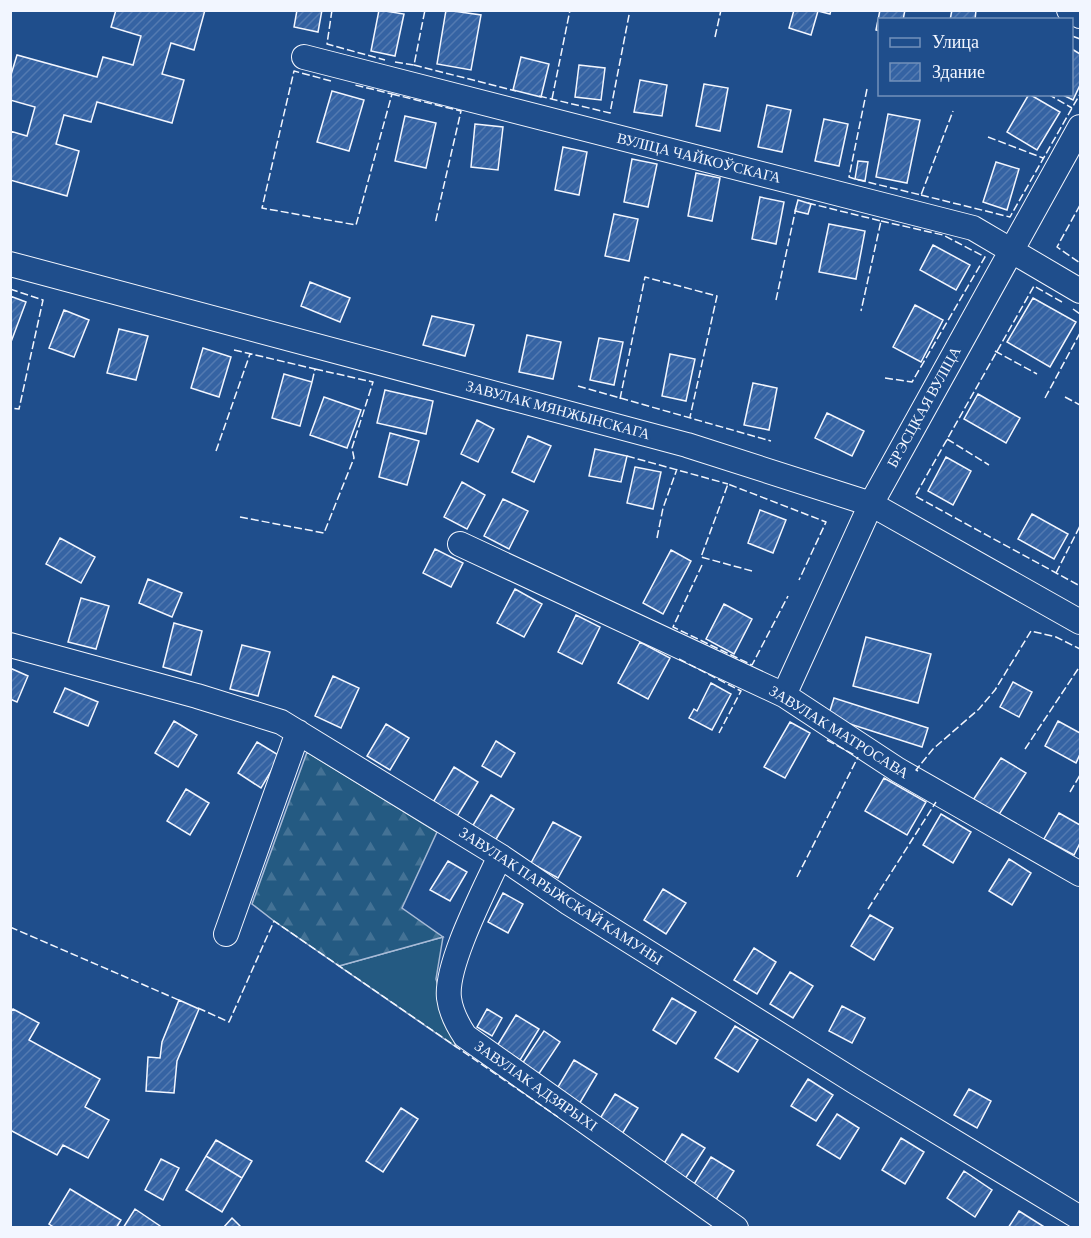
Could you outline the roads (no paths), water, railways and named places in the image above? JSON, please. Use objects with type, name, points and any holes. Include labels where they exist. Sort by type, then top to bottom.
[{"type":"street","points":[[1069,10],[1080,16]]},
{"type":"street","name":"ВУЛІЦА ЧАЙКОЎСКАГА","points":[[304,57],[973,228],[1080,291]]},
{"type":"street","name":"БРЭСЦКАЯ ВУЛІЦА","points":[[784,695],[871,504],[1080,127]]},
{"type":"street","name":"ЗАВУЛАК МЯНЖЫНСКАГА","points":[[10,264],[687,445],[871,504],[1080,622]]},
{"type":"street","name":"ЗАВУЛАК МАТРОСАВА","points":[[459,544],[784,695],[898,770],[1080,874]]},
{"type":"street","name":"ЗАВУЛАК ПАРЫЖСКАЙ КАМУНЫ","points":[[10,645],[208,699],[281,722],[500,856],[579,909],[867,1089],[1080,1218]]},
{"type":"street","points":[[226,934],[298,732]]},
{"type":"street","name":"ЗАВУЛАК АДЗЯРЫХІ","points":[[500,856],[456,957],[450,978],[448,996],[452,1015],[465,1036],[736,1227]]}]
